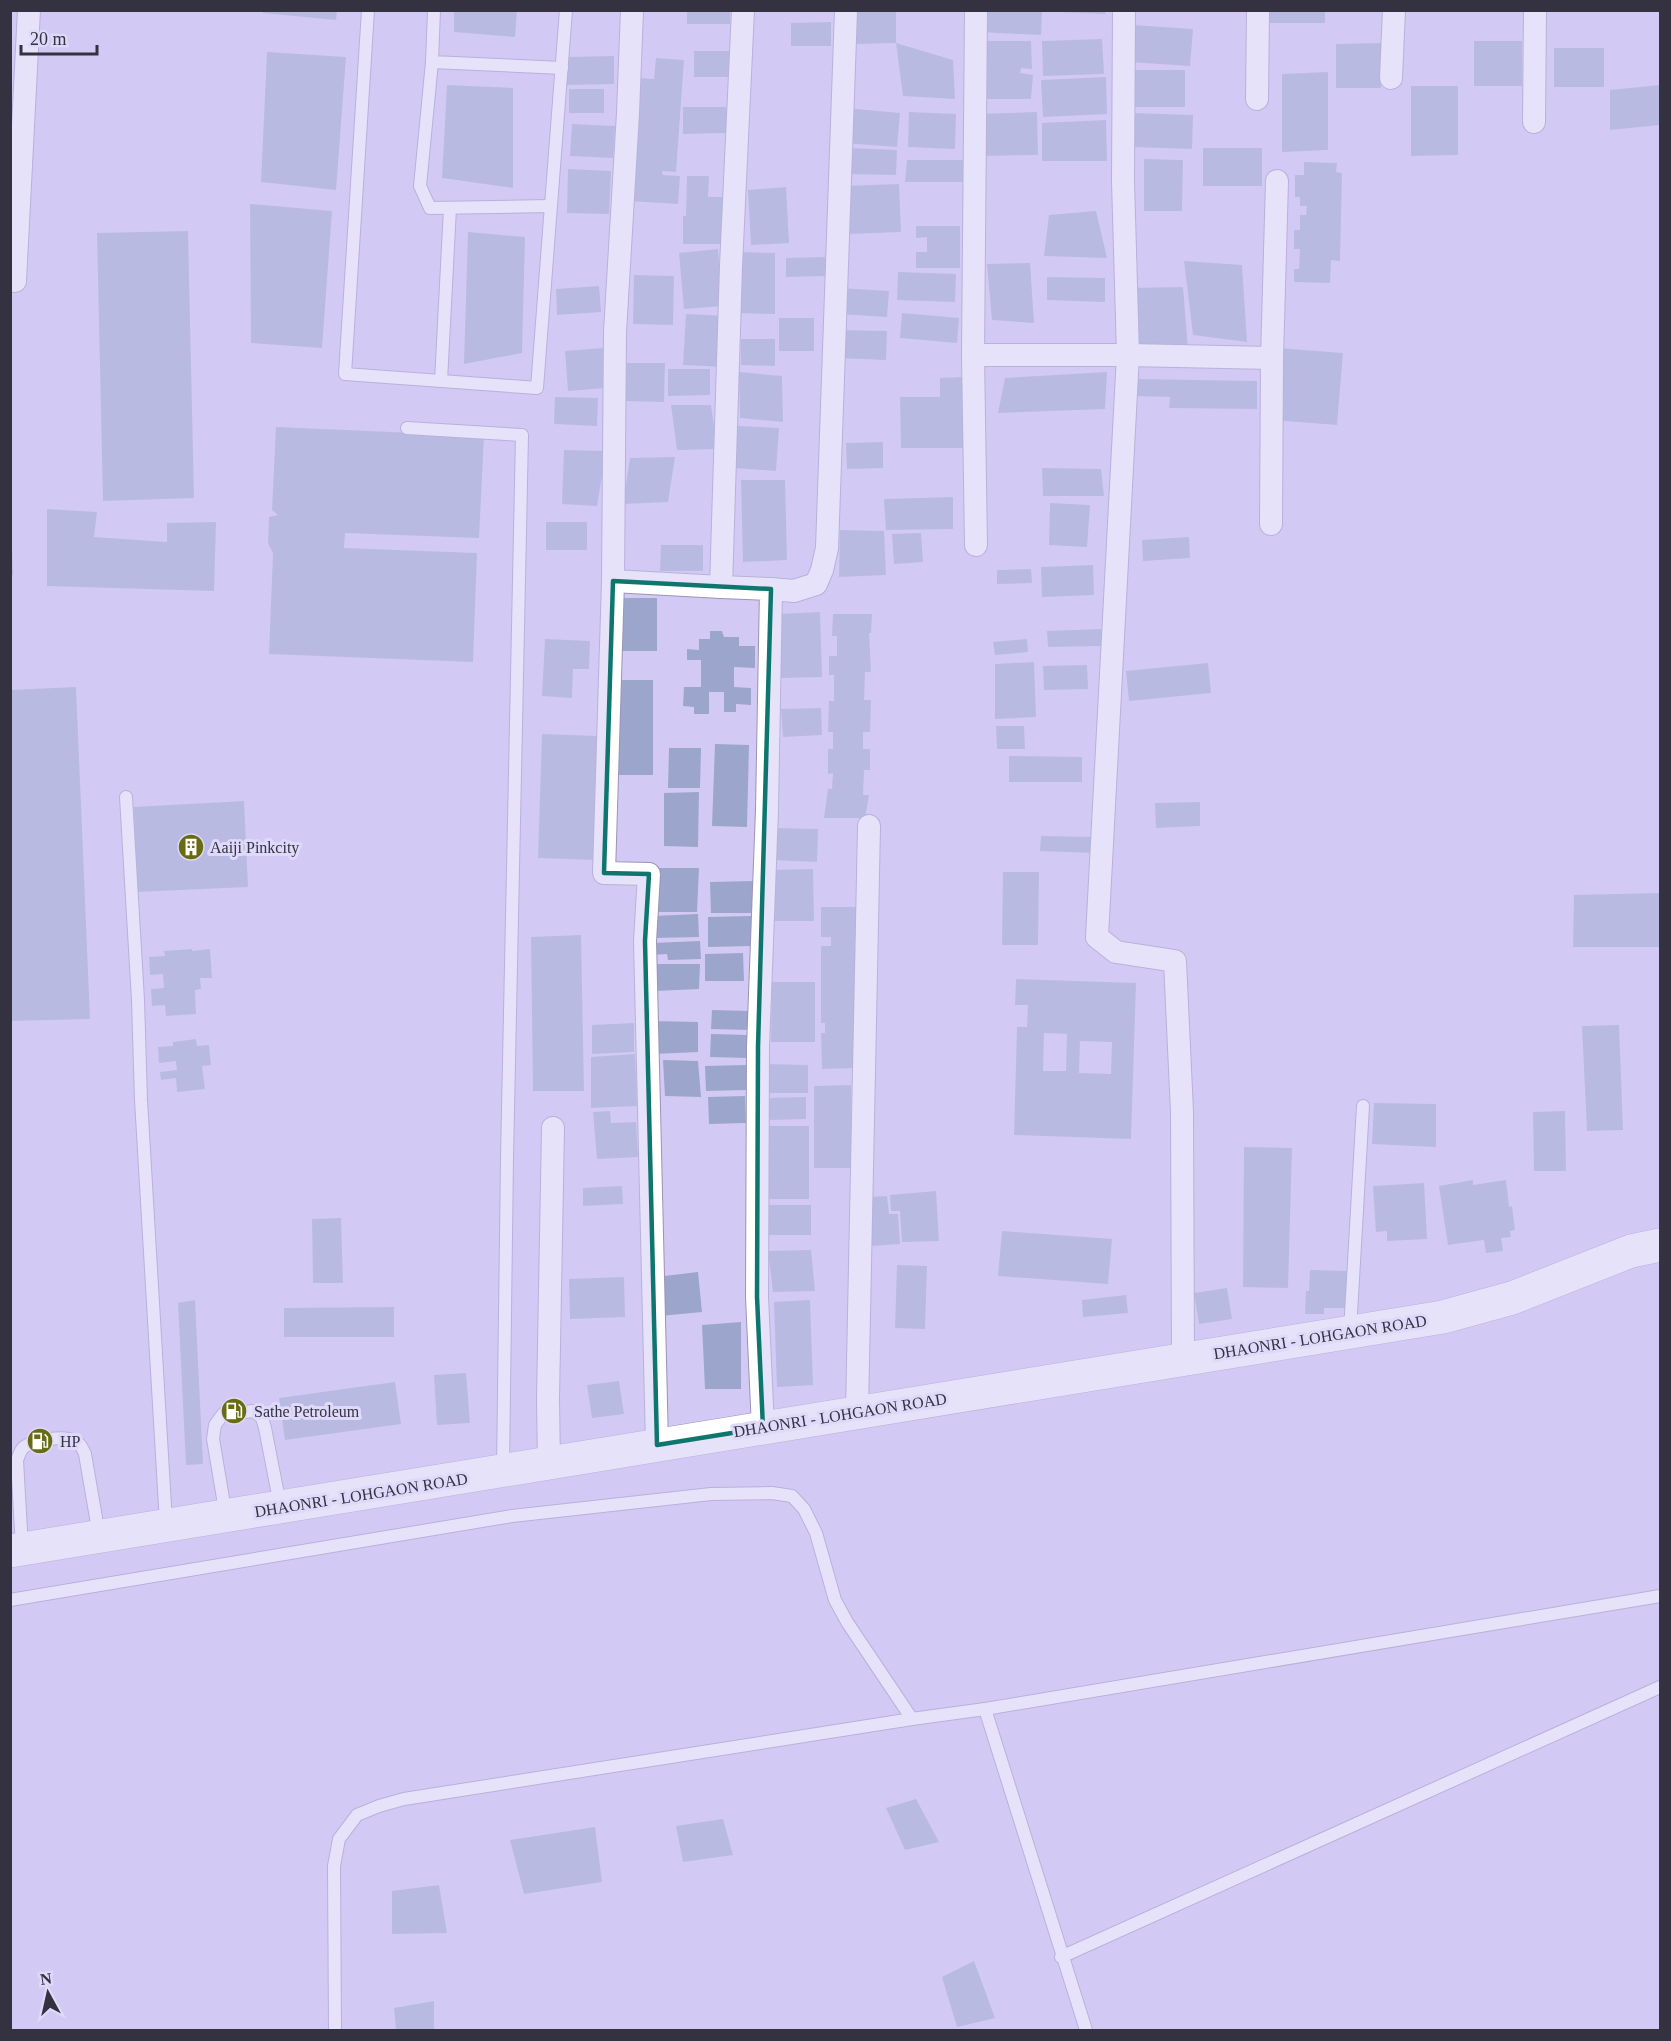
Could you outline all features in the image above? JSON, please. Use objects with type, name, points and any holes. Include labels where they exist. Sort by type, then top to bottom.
[{"type":"main road","name":"DHAONRI - LOHGAON ROAD","points":[[16,1550],[1443,1317],[1512,1298],[1631,1251],[1660,1245]]},
{"type":"street","points":[[15,281],[28,10]]},
{"type":"street","points":[[632,10],[615,332],[613,581],[604,873],[649,874],[645,941],[657,1445]]},
{"type":"street","points":[[721,587],[743,10]]},
{"type":"street","points":[[613,581],[794,591],[816,584],[822,570],[827,548],[846,10]]},
{"type":"street","points":[[976,10],[973,355],[976,545]]},
{"type":"street","points":[[1124,10],[1123,181],[1128,355],[1097,937],[1116,952],[1175,961],[1182,1113],[1183,1359]]},
{"type":"street","points":[[1257,99],[1258,10]]},
{"type":"street","points":[[1391,78],[1394,10]]},
{"type":"street","points":[[1534,122],[1535,10]]},
{"type":"street","points":[[1271,524],[1272,358],[1277,181]]},
{"type":"street","points":[[973,355],[1272,358]]},
{"type":"street","points":[[763,1428],[757,1297],[758,1059],[767,810],[771,590]]},
{"type":"street","points":[[857,1412],[869,826]]},
{"type":"street","points":[[549,1464],[553,1128]]},
{"type":"lane","points":[[368,10],[345,374],[537,388],[566,10]]},
{"type":"lane","points":[[434,10],[432,62],[420,186],[430,208],[551,206]]},
{"type":"lane","points":[[432,62],[562,68]]},
{"type":"lane","points":[[441,381],[450,208]]},
{"type":"lane","points":[[407,428],[522,435],[503,1472]]},
{"type":"lane","points":[[126,797],[167,1527]]},
{"type":"lane","points":[[1350,1332],[1363,1106]]},
{"type":"lane","points":[[226,1517],[213,1439],[215,1425],[223,1414],[254,1411],[262,1418],[266,1428],[280,1508]]},
{"type":"lane","points":[[16,1550],[17,1460],[22,1449],[31,1443],[43,1440],[74,1440],[80,1445],[85,1454],[99,1537]]},
{"type":"lane","points":[[10,1600],[512,1516],[711,1494],[772,1493],[792,1496],[804,1509],[816,1533],[835,1600],[847,1622],[912,1719]]},
{"type":"lane","points":[[335,2031],[334,1866],[339,1839],[357,1815],[380,1806],[404,1799],[985,1709],[1660,1596]]},
{"type":"lane","points":[[1062,1957],[1660,1687]]},
{"type":"lane","points":[[985,1709],[1086,2031]]},
{"type":"highlighted area","points":[[613,581],[771,589],[758,1047],[757,1297],[763,1428],[657,1445],[645,941],[649,874],[604,873]]},
{"type":"building","points":[[263,10],[337,10],[336,20],[263,13]]},
{"type":"building","points":[[454,10],[517,10],[515,37],[454,32]]},
{"type":"building","points":[[687,10],[730,10],[730,24],[687,24]]},
{"type":"building","points":[[855,10],[896,10],[896,43],[855,44]]},
{"type":"building","points":[[980,10],[1042,10],[1041,35],[979,32]]},
{"type":"building","points":[[1058,10],[1105,10],[1105,14],[1058,12]]},
{"type":"building","points":[[1268,10],[1325,10],[1325,23],[1268,23]]},
{"type":"building","points":[[831,22],[831,46],[791,46],[791,23]]},
{"type":"building","points":[[1133,25],[1193,29],[1190,66],[1130,62]]},
{"type":"building","points":[[1102,39],[1104,74],[1043,76],[1042,41]]},
{"type":"building","points":[[981,41],[1031,41],[1032,69],[1021,68],[1020,73],[1033,75],[1031,99],[980,99]]},
{"type":"building","points":[[1474,41],[1522,41],[1522,86],[1474,86]]},
{"type":"building","points":[[896,43],[953,60],[955,99],[903,96]]},
{"type":"building","points":[[1381,43],[1381,88],[1336,88],[1336,44]]},
{"type":"building","points":[[1554,48],[1604,48],[1604,87],[1554,87]]},
{"type":"building","points":[[694,51],[730,51],[731,77],[694,77]]},
{"type":"building","points":[[267,52],[346,57],[336,190],[261,182]]},
{"type":"building","points":[[614,56],[614,84],[567,85],[567,57]]},
{"type":"building","points":[[656,58],[684,60],[676,172],[662,171],[663,175],[680,176],[678,204],[629,201],[638,78],[654,79]]},
{"type":"building","points":[[1126,70],[1185,70],[1185,107],[1126,107]]},
{"type":"building","points":[[1328,72],[1328,150],[1282,152],[1282,74]]},
{"type":"building","points":[[1106,77],[1107,114],[1043,117],[1041,80]]},
{"type":"building","points":[[447,85],[513,88],[513,188],[442,178]]},
{"type":"building","points":[[1660,85],[1660,125],[1610,130],[1610,90]]},
{"type":"building","points":[[1411,86],[1458,86],[1458,155],[1411,156]]},
{"type":"building","points":[[569,89],[604,89],[604,113],[569,113]]},
{"type":"building","points":[[683,107],[726,107],[726,133],[683,134]]},
{"type":"building","points":[[846,108],[900,113],[897,147],[844,143]]},
{"type":"building","points":[[909,112],[956,114],[955,149],[908,147]]},
{"type":"building","points":[[1037,112],[1038,155],[978,156],[977,114]]},
{"type":"building","points":[[1132,113],[1193,115],[1192,149],[1131,147]]},
{"type":"building","points":[[1106,120],[1107,161],[1042,161],[1042,123]]},
{"type":"building","points":[[572,124],[615,126],[613,158],[570,156]]},
{"type":"building","points":[[848,148],[897,150],[896,175],[847,174]]},
{"type":"building","points":[[1203,148],[1262,148],[1262,186],[1203,186]]},
{"type":"building","points":[[1144,159],[1183,160],[1182,211],[1144,211]]},
{"type":"building","points":[[907,160],[965,160],[966,182],[905,182]]},
{"type":"building","points":[[1304,162],[1337,163],[1336,172],[1342,173],[1340,261],[1331,260],[1330,283],[1294,282],[1294,269],[1299,269],[1300,249],[1294,249],[1294,230],[1300,230],[1300,215],[1306,215],[1307,206],[1300,206],[1300,197],[1295,197],[1295,175],[1304,175]]},
{"type":"building","points":[[568,169],[611,171],[609,214],[567,213]]},
{"type":"building","points":[[687,176],[709,176],[708,197],[726,197],[723,244],[683,244]]},
{"type":"building","points":[[899,184],[901,232],[847,234],[845,186]]},
{"type":"building","points":[[786,187],[789,243],[751,245],[748,190]]},
{"type":"building","points":[[250,204],[332,211],[322,348],[251,343]]},
{"type":"building","points":[[1096,211],[1107,258],[1044,256],[1049,215]]},
{"type":"building","points":[[916,226],[960,226],[960,268],[916,268],[916,252],[927,252],[927,237],[916,238]]},
{"type":"building","points":[[188,231],[194,498],[103,501],[97,233]]},
{"type":"building","points":[[468,232],[525,237],[522,353],[464,364]]},
{"type":"building","points":[[718,249],[722,306],[684,309],[679,253]]},
{"type":"building","points":[[738,252],[775,253],[775,314],[738,313]]},
{"type":"building","points":[[825,257],[825,276],[786,277],[786,258]]},
{"type":"building","points":[[1184,261],[1242,265],[1247,342],[1193,335]]},
{"type":"building","points":[[1030,263],[1034,323],[992,320],[987,264]]},
{"type":"building","points":[[898,272],[956,274],[955,302],[897,300]]},
{"type":"building","points":[[634,275],[674,276],[673,325],[633,324]]},
{"type":"building","points":[[1047,277],[1105,278],[1105,302],[1047,300]]},
{"type":"building","points":[[599,286],[601,312],[557,315],[556,289]]},
{"type":"building","points":[[1183,287],[1188,349],[1130,349],[1129,288]]},
{"type":"building","points":[[839,288],[889,291],[887,317],[838,314]]},
{"type":"building","points":[[902,313],[959,318],[957,343],[900,338]]},
{"type":"building","points":[[686,314],[727,316],[725,367],[683,365]]},
{"type":"building","points":[[779,318],[814,318],[814,351],[779,351]]},
{"type":"building","points":[[837,330],[887,331],[886,360],[836,358]]},
{"type":"building","points":[[741,339],[775,339],[775,366],[741,365]]},
{"type":"building","points":[[603,348],[606,388],[568,391],[565,351]]},
{"type":"building","points":[[1278,348],[1343,353],[1337,425],[1272,420]]},
{"type":"building","points":[[627,363],[665,363],[664,402],[625,401]]},
{"type":"building","points":[[668,369],[710,369],[710,395],[668,396]]},
{"type":"building","points":[[739,372],[782,376],[783,422],[740,418]]},
{"type":"building","points":[[1107,372],[1105,409],[998,413],[1005,378]]},
{"type":"building","points":[[964,377],[965,448],[901,448],[900,397],[940,397],[940,378]]},
{"type":"building","points":[[1135,379],[1257,381],[1257,409],[1169,408],[1170,397],[1134,396]]},
{"type":"building","points":[[555,397],[598,398],[597,426],[554,424]]},
{"type":"building","points":[[671,405],[711,405],[717,449],[677,450]]},
{"type":"building","points":[[737,426],[779,428],[776,471],[734,468]]},
{"type":"building","points":[[276,427],[484,436],[479,538],[345,533],[344,548],[477,553],[473,662],[269,654],[273,553],[268,543],[269,517],[278,515],[272,510]]},
{"type":"building","points":[[883,442],[883,468],[847,469],[846,443]]},
{"type":"building","points":[[564,450],[606,451],[597,506],[562,504]]},
{"type":"building","points":[[675,457],[668,502],[623,504],[630,458]]},
{"type":"building","points":[[1042,468],[1101,469],[1104,496],[1043,496]]},
{"type":"building","points":[[741,480],[785,480],[787,560],[743,562]]},
{"type":"building","points":[[953,497],[953,529],[886,530],[884,499]]},
{"type":"building","points":[[1050,503],[1090,505],[1087,547],[1049,545]]},
{"type":"building","points":[[47,509],[97,512],[94,537],[167,542],[167,523],[216,522],[214,591],[47,586]]},
{"type":"building","points":[[546,522],[587,522],[587,550],[546,550]]},
{"type":"building","points":[[840,530],[884,531],[886,575],[839,577]]},
{"type":"building","points":[[921,533],[923,562],[894,564],[892,534]]},
{"type":"building","points":[[1189,537],[1190,558],[1143,561],[1142,540]]},
{"type":"building","points":[[661,545],[703,545],[703,571],[660,571]]},
{"type":"building","points":[[10,549],[12,549],[13,575],[10,575]]},
{"type":"building","points":[[1093,565],[1094,595],[1042,597],[1041,567]]},
{"type":"building","points":[[1031,569],[1032,583],[997,584],[997,570]]},
{"type":"building","points":[[615,598],[657,598],[657,651],[615,651]]},
{"type":"building","points":[[820,612],[822,677],[781,678],[779,614]]},
{"type":"building","points":[[833,614],[872,614],[871,633],[869,633],[871,672],[865,672],[864,700],[871,700],[870,732],[863,732],[863,749],[870,749],[870,770],[864,770],[863,795],[869,795],[865,818],[824,818],[828,789],[832,789],[833,773],[828,774],[828,749],[833,749],[833,732],[828,732],[829,701],[834,701],[834,675],[829,675],[829,656],[837,656],[837,636],[832,636]]},
{"type":"building","points":[[1101,629],[1101,646],[1048,647],[1047,631]]},
{"type":"building","points":[[710,631],[722,631],[724,637],[739,637],[739,646],[755,646],[755,668],[734,667],[734,687],[751,688],[751,705],[736,704],[736,712],[724,712],[724,692],[709,692],[709,714],[694,714],[694,707],[683,706],[684,687],[701,687],[701,660],[687,660],[687,649],[699,650],[699,639],[710,639]]},
{"type":"building","points":[[545,639],[590,641],[589,669],[573,669],[572,698],[542,696]]},
{"type":"building","points":[[1027,639],[1028,652],[995,655],[993,642]]},
{"type":"building","points":[[1034,662],[1036,717],[995,719],[995,664]]},
{"type":"building","points":[[1208,663],[1211,693],[1129,701],[1126,671]]},
{"type":"building","points":[[1087,665],[1088,689],[1044,690],[1043,666]]},
{"type":"building","points":[[614,680],[653,680],[653,775],[612,775]]},
{"type":"building","points":[[76,687],[90,1019],[10,1021],[10,690]]},
{"type":"building","points":[[821,708],[822,735],[783,737],[781,709]]},
{"type":"building","points":[[996,726],[1024,726],[1025,749],[997,749]]},
{"type":"building","points":[[542,734],[598,736],[594,860],[538,858]]},
{"type":"building","points":[[715,744],[749,745],[747,827],[712,826]]},
{"type":"building","points":[[669,748],[701,748],[700,788],[668,788]]},
{"type":"building","points":[[1009,756],[1082,757],[1082,782],[1009,782]]},
{"type":"building","points":[[699,792],[698,847],[664,846],[664,793]]},
{"type":"building","name":"Aaiji Pinkcity","points":[[244,801],[248,887],[136,892],[134,807]]},
{"type":"building","points":[[1200,802],[1200,826],[1156,828],[1155,803]]},
{"type":"building","points":[[773,828],[818,829],[817,862],[772,860]]},
{"type":"building","points":[[1041,836],[1096,837],[1095,853],[1040,851]]},
{"type":"building","points":[[654,868],[699,868],[697,912],[654,912]]},
{"type":"building","points":[[813,869],[814,921],[772,921],[771,870]]},
{"type":"building","points":[[1003,872],[1039,872],[1038,945],[1002,945]]},
{"type":"building","points":[[753,881],[754,913],[711,913],[710,882]]},
{"type":"building","points":[[1660,893],[1660,947],[1573,947],[1574,895]]},
{"type":"building","points":[[821,907],[856,907],[857,1068],[822,1069],[821,1033],[825,1033],[825,1023],[821,1023],[821,946],[831,946],[831,937],[821,937]]},
{"type":"building","points":[[698,914],[699,937],[654,938],[653,916]]},
{"type":"building","points":[[752,916],[752,946],[708,947],[708,917]]},
{"type":"building","points":[[581,935],[584,1091],[533,1091],[531,937]]},
{"type":"building","points":[[700,941],[701,959],[668,960],[667,954],[652,955],[652,943]]},
{"type":"building","points":[[192,949],[192,951],[210,949],[212,978],[200,978],[201,989],[195,990],[196,1014],[166,1016],[165,1005],[152,1006],[151,989],[164,988],[163,974],[150,975],[149,957],[165,956],[164,951]]},
{"type":"building","points":[[743,953],[744,981],[705,981],[705,954]]},
{"type":"building","points":[[653,964],[700,964],[699,989],[655,991]]},
{"type":"building","points":[[1016,979],[1136,983],[1131,1139],[1014,1135],[1017,1027],[1027,1027],[1028,1005],[1015,1005]],"holes":[[[1044,1033],[1067,1034],[1066,1071],[1043,1071]],[[1080,1041],[1112,1042],[1111,1074],[1079,1073]]]},
{"type":"building","points":[[772,982],[815,982],[815,1042],[771,1042]]},
{"type":"building","points":[[712,1010],[751,1011],[750,1030],[711,1029]]},
{"type":"building","points":[[652,1021],[698,1022],[698,1052],[653,1054]]},
{"type":"building","points":[[634,1023],[634,1052],[592,1054],[592,1025]]},
{"type":"building","points":[[1619,1025],[1623,1130],[1587,1131],[1582,1026]]},
{"type":"building","points":[[711,1034],[748,1035],[747,1058],[710,1057]]},
{"type":"building","points":[[196,1039],[197,1046],[209,1045],[211,1065],[202,1066],[205,1089],[177,1092],[176,1078],[161,1080],[160,1072],[177,1070],[176,1061],[159,1063],[158,1047],[173,1046],[173,1042]]},
{"type":"building","points":[[635,1054],[637,1106],[591,1108],[591,1057]]},
{"type":"building","points":[[663,1060],[698,1061],[701,1097],[665,1096]]},
{"type":"building","points":[[764,1064],[808,1065],[808,1093],[764,1093]]},
{"type":"building","points":[[746,1065],[746,1090],[706,1091],[705,1066]]},
{"type":"building","points":[[851,1085],[851,1168],[814,1168],[814,1086]]},
{"type":"building","points":[[745,1096],[746,1123],[709,1124],[708,1097]]},
{"type":"building","points":[[806,1097],[806,1119],[768,1120],[767,1098]]},
{"type":"building","points":[[1374,1103],[1436,1104],[1436,1147],[1372,1144]]},
{"type":"building","points":[[610,1111],[611,1123],[636,1122],[638,1157],[597,1159],[593,1112]]},
{"type":"building","points":[[1565,1111],[1566,1171],[1534,1171],[1533,1112]]},
{"type":"building","points":[[768,1126],[809,1126],[809,1199],[769,1199]]},
{"type":"building","points":[[1244,1147],[1292,1148],[1288,1288],[1243,1287]]},
{"type":"building","points":[[1473,1180],[1473,1185],[1506,1180],[1509,1207],[1512,1206],[1515,1230],[1510,1231],[1511,1237],[1501,1238],[1503,1251],[1486,1253],[1484,1240],[1448,1245],[1439,1186]]},
{"type":"building","points":[[1424,1183],[1427,1239],[1387,1241],[1387,1231],[1376,1232],[1373,1186]]},
{"type":"building","points":[[622,1186],[623,1204],[583,1206],[583,1188]]},
{"type":"building","points":[[936,1191],[939,1241],[902,1242],[900,1211],[891,1211],[890,1195]]},
{"type":"building","points":[[887,1196],[889,1214],[898,1214],[900,1244],[871,1246],[869,1197]]},
{"type":"building","points":[[767,1205],[811,1205],[811,1235],[767,1235]]},
{"type":"building","points":[[341,1218],[343,1283],[313,1283],[312,1219]]},
{"type":"building","points":[[1002,1231],[1112,1239],[1108,1284],[998,1276]]},
{"type":"building","points":[[811,1250],[815,1291],[773,1292],[768,1251]]},
{"type":"building","points":[[897,1265],[927,1266],[925,1329],[895,1328]]},
{"type":"building","points":[[1310,1270],[1347,1271],[1345,1308],[1324,1308],[1324,1314],[1305,1314]]},
{"type":"building","points":[[698,1272],[702,1312],[660,1316],[656,1277]]},
{"type":"building","points":[[624,1277],[625,1317],[570,1319],[569,1279]]},
{"type":"building","points":[[1227,1288],[1232,1319],[1199,1324],[1194,1293]]},
{"type":"building","points":[[1126,1295],[1128,1313],[1083,1317],[1082,1300]]},
{"type":"building","points":[[195,1300],[203,1464],[186,1465],[178,1303]]},
{"type":"building","points":[[810,1300],[813,1385],[777,1387],[774,1302]]},
{"type":"building","points":[[394,1307],[394,1337],[284,1337],[284,1308]]},
{"type":"building","points":[[741,1322],[741,1389],[705,1389],[702,1325]]},
{"type":"building","points":[[466,1373],[470,1423],[437,1425],[434,1375]]},
{"type":"building","points":[[619,1381],[624,1414],[592,1418],[587,1385]]},
{"type":"building","points":[[395,1382],[401,1424],[285,1440],[279,1398]]},
{"type":"building","points":[[916,1799],[939,1842],[905,1850],[886,1808]]},
{"type":"building","points":[[723,1819],[733,1855],[683,1862],[676,1826]]},
{"type":"building","points":[[595,1827],[602,1882],[524,1894],[510,1840]]},
{"type":"building","points":[[439,1885],[447,1933],[392,1934],[392,1891]]},
{"type":"building","points":[[974,1961],[995,2018],[957,2027],[942,1977]]},
{"type":"building","points":[[434,2001],[434,2030],[396,2030],[394,2008]]},
{"type":"place","name":"Aaiji Pinkcity","points":[[191,847]]},
{"type":"place","name":"Sathe Petroleum","points":[[234,1411]]},
{"type":"place","name":"HP","points":[[40,1441]]}]
